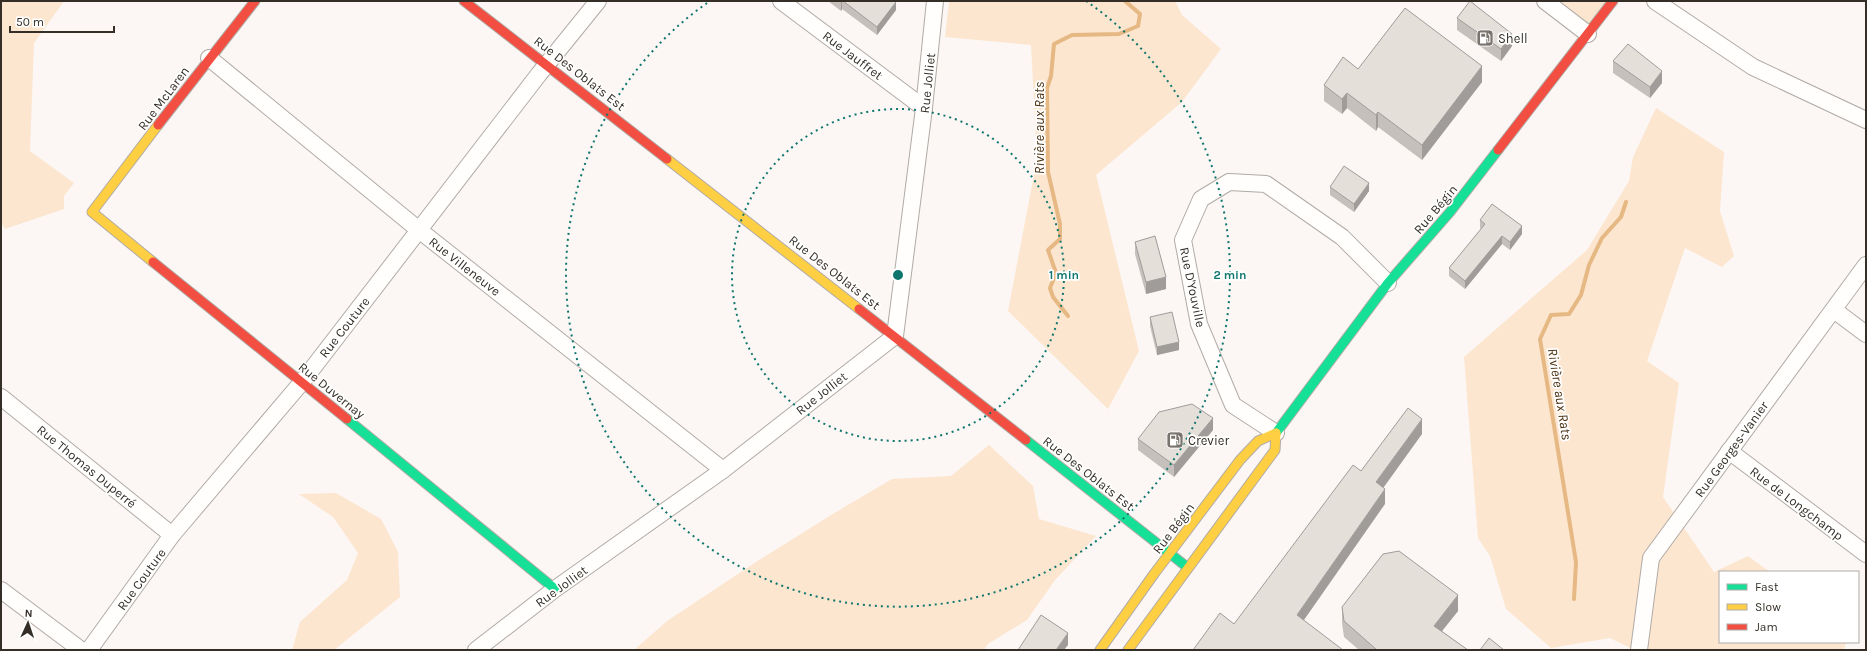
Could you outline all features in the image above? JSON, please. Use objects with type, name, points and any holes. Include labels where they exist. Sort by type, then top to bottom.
[{"type":"street","name":"Rue McLaren","points":[[92,212],[209,58],[255,1]]},
{"type":"street","name":"Rue Des Oblats Est","points":[[464,1],[895,336],[1187,567]]},
{"type":"street","name":"Rue Couture","points":[[89,650],[172,536],[302,382],[547,64],[598,1]]},
{"type":"street","name":"Rue Jauffret","points":[[781,1],[924,108]]},
{"type":"street","name":"Rue Jolliet","points":[[476,650],[555,589],[723,470],[895,336],[924,108],[935,1]]},
{"type":"street","points":[[1545,1],[1588,34]]},
{"type":"street","name":"Rue Bégin","points":[[1100,650],[1240,460],[1258,441],[1276,433],[1388,284],[1450,212],[1613,1]]},
{"type":"street","points":[[1655,1],[1753,67],[1866,120]]},
{"type":"street","name":"Rue Villeneuve","points":[[209,58],[419,230],[723,470]]},
{"type":"street","name":"Rue D'Youville","points":[[1276,433],[1233,404],[1199,324],[1183,240],[1201,199],[1229,182],[1266,184],[1342,237],[1388,284]]},
{"type":"street","name":"Rue Duvernay","points":[[92,212],[555,589]]},
{"type":"street","name":"Rue Georges-Vanier","points":[[1638,650],[1651,558],[1866,265]]},
{"type":"street","points":[[1834,310],[1866,334]]},
{"type":"street","name":"Rue Thomas Duperré","points":[[1,397],[172,536]]},
{"type":"street","name":"Rue Bégin","points":[[1128,650],[1187,567],[1275,450],[1276,433]]},
{"type":"street","name":"Rue de Longchamp","points":[[1729,451],[1866,554]]},
{"type":"street","points":[[1,590],[81,650]]},
{"type":"shaded area","points":[[1,1],[64,1],[34,43],[30,151],[74,183],[64,196],[64,209],[5,229],[1,222]]},
{"type":"shaded area","points":[[949,1],[1175,1],[1182,15],[1221,49],[1182,102],[1096,175],[1139,351],[1108,409],[1008,311],[1037,159],[1031,45],[945,37]]},
{"type":"shaded area","points":[[1545,1],[1611,1],[1588,34]]},
{"type":"shaded area","points":[[1656,108],[1724,152],[1720,211],[1734,256],[1722,267],[1685,248],[1647,361],[1679,383],[1663,497],[1714,572],[1748,556],[1769,571],[1719,571],[1719,643],[1846,643],[1844,650],[1634,650],[1610,638],[1551,648],[1506,609],[1490,556],[1478,538],[1464,357],[1587,250],[1629,181],[1633,157]]},
{"type":"shaded area","points":[[989,445],[1033,486],[1039,519],[1096,536],[1055,580],[1027,620],[988,644],[984,650],[634,650],[667,621],[756,562],[892,479],[951,476]]},
{"type":"shaded area","points":[[336,493],[381,519],[398,552],[400,597],[334,650],[292,650],[300,622],[347,580],[358,553],[333,517],[299,494]]},
{"type":"building","points":[[843,1],[894,1],[896,2],[877,27]]},
{"type":"building","points":[[1470,1],[1512,34],[1501,49],[1457,18]]},
{"type":"building","points":[[1405,8],[1482,66],[1422,145],[1378,112],[1376,115],[1347,93],[1342,99],[1324,85],[1343,57],[1358,69]]},
{"type":"building","points":[[1628,44],[1662,71],[1650,87],[1613,61]]},
{"type":"building","points":[[1344,166],[1369,183],[1354,204],[1330,187]]},
{"type":"building","points":[[1492,204],[1522,226],[1510,242],[1502,236],[1465,281],[1449,268],[1485,224],[1480,220]]},
{"type":"building","points":[[1155,236],[1166,277],[1146,282],[1135,242]]},
{"type":"building","points":[[1172,312],[1179,342],[1157,347],[1150,317]]},
{"type":"building","name":"Crevier","points":[[1192,404],[1213,418],[1174,465],[1138,439],[1159,412]]},
{"type":"building","points":[[1408,408],[1422,419],[1376,482],[1385,489],[1297,615],[1343,650],[1193,650],[1220,613],[1234,624],[1353,465],[1361,471]]},
{"type":"building","points":[[1399,551],[1458,595],[1434,626],[1468,650],[1377,650],[1344,621],[1342,607],[1383,554]]},
{"type":"building","points":[[1041,615],[1068,633],[1056,650],[1018,650]]},
{"type":"building","points":[[1489,638],[1504,650],[1480,650]]},
{"type":"waterway","name":"Rivière aux Rats","points":[[1068,316],[1053,297],[1050,288],[1056,273],[1048,250],[1060,239],[1060,224],[1048,172],[1047,88],[1051,76],[1054,44],[1072,35],[1119,34],[1138,26],[1140,14],[1125,1]]},
{"type":"waterway","name":"Rivière aux Rats","points":[[1574,599],[1576,562],[1540,339],[1551,315],[1569,314],[1581,295],[1589,265],[1602,238],[1621,217],[1626,202]]},
{"type":"traffic: fast","points":[[1276,433],[1388,283],[1450,212],[1498,150]]},
{"type":"traffic: fast","points":[[347,419],[555,589]]},
{"type":"traffic: fast","points":[[1026,440],[1187,567]]},
{"type":"traffic: slow","points":[[153,262],[92,212],[158,125]]},
{"type":"traffic: slow","points":[[667,159],[859,309]]},
{"type":"traffic: slow","points":[[1100,650],[1154,574],[1240,460],[1258,441],[1276,433]]},
{"type":"traffic: slow","points":[[1128,650],[1275,450],[1276,433]]},
{"type":"traffic: jam","points":[[158,125],[255,1]]},
{"type":"traffic: jam","points":[[464,1],[667,159]]},
{"type":"traffic: jam","points":[[1498,150],[1613,1]]},
{"type":"traffic: jam","points":[[153,262],[347,419]]},
{"type":"traffic: jam","points":[[859,309],[1026,440]]},
{"type":"place","name":"Shell","points":[[1485,38]]},
{"type":"place","name":"Crevier","points":[[1175,440]]}]
